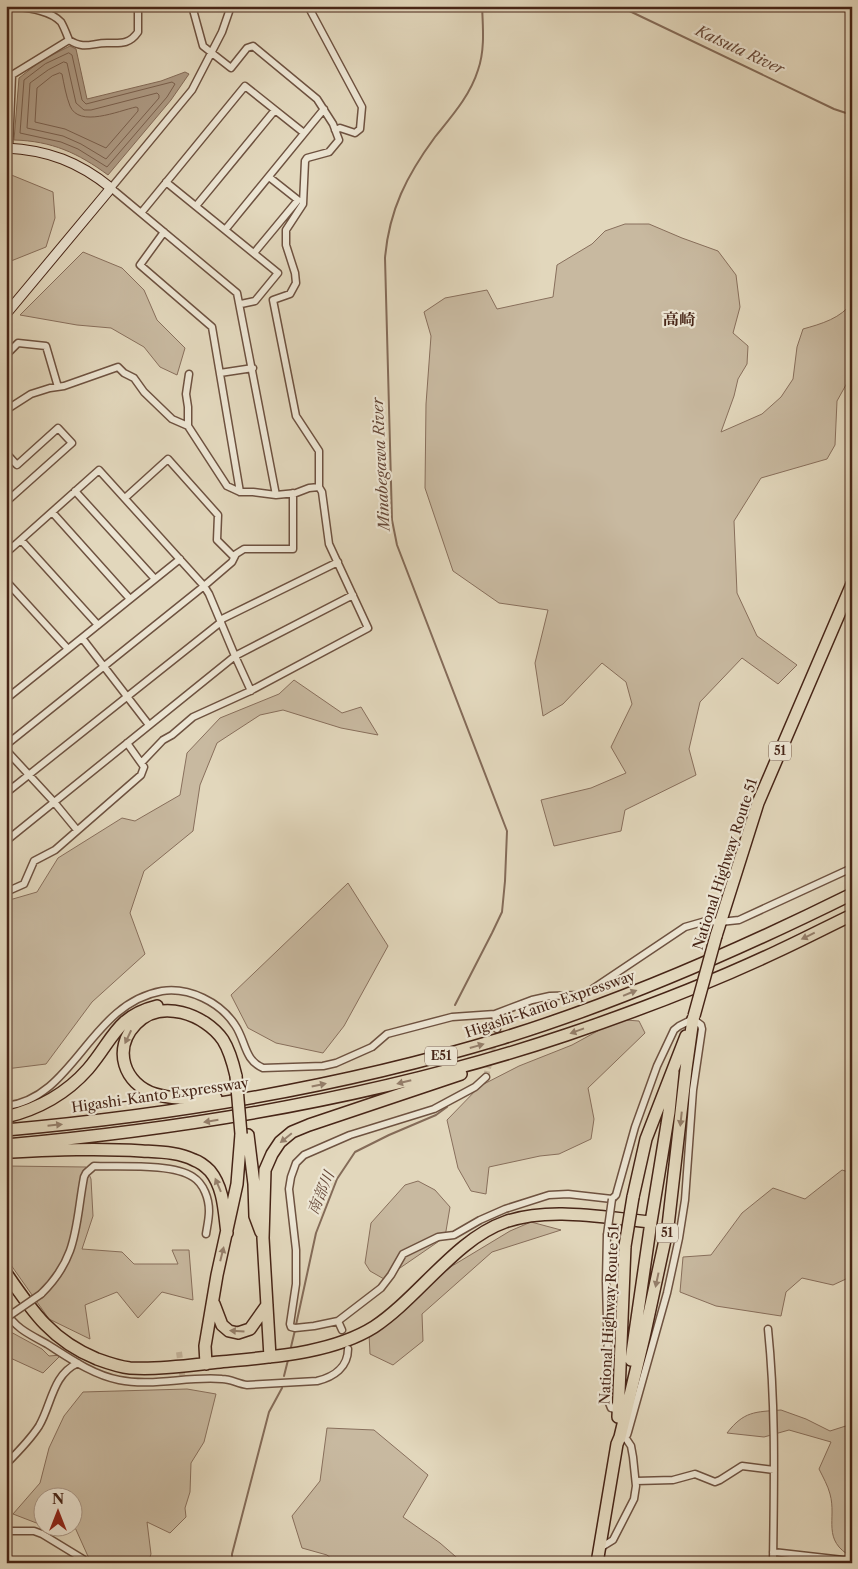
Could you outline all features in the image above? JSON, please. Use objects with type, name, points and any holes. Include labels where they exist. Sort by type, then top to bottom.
[{"type":"highway","name":"National Highway Route 51","points":[[620,1439],[616,1436],[619,1406],[625,1246],[633,1197],[646,1139],[694,1017],[720,922],[758,803],[852,584]]},
{"type":"highway","name":"Higashi-Kanto Expressway","points":[[6,1130],[138,1115],[300,1089],[428,1060],[503,1038],[593,1008],[744,945],[852,894]]},
{"type":"highway","name":"E51","points":[[6,1145],[141,1131],[254,1114],[379,1088],[566,1035],[684,992],[776,953],[852,915]]},
{"type":"highway","points":[[6,1116],[25,1112],[55,1098],[90,1067],[119,1026],[142,1010],[165,1005],[188,1006],[207,1015],[225,1031],[236,1049],[245,1135],[254,1184],[255,1216],[263,1238]]},
{"type":"highway","points":[[240,1076],[226,1045],[218,1034],[206,1023],[185,1013],[161,1012],[146,1017],[132,1029],[124,1046],[124,1061],[131,1078],[141,1088],[157,1095],[178,1098],[222,1098],[300,1089]]},
{"type":"highway","name":"National Highway Route 51","points":[[597,1563],[620,1439],[668,1226],[686,1069],[694,1017]]},
{"type":"highway","points":[[635,1374],[631,1364],[651,1222],[670,1112],[685,1056],[690,1046]]},
{"type":"highway","points":[[270,1357],[263,1238],[265,1170],[272,1154],[286,1137],[309,1125],[472,1071],[496,1061],[511,1052]]},
{"type":"highway","points":[[670,1112],[673,1072]]},
{"type":"highway","points":[[206,1364],[205,1346],[212,1300],[238,1184],[245,1135]]},
{"type":"highway","points":[[6,1152],[104,1149],[184,1156],[194,1160],[210,1172],[217,1181],[222,1195],[227,1233]]},
{"type":"highway","points":[[6,1272],[44,1325],[67,1343],[96,1359],[112,1365],[147,1368],[206,1364],[270,1357],[338,1343],[356,1337],[392,1314],[466,1244],[504,1222],[534,1214],[550,1214],[651,1222]]},
{"type":"highway","points":[[212,1300],[222,1325],[229,1331],[238,1332],[250,1329],[267,1305]]},
{"type":"highway","points":[[619,1406],[631,1342],[635,1332]]},
{"type":"street","points":[[12,6],[27,8],[53,16],[61,23],[69,40],[78,46],[128,42],[138,32],[138,6]]},
{"type":"street","points":[[142,762],[163,740],[172,735],[193,717],[250,691],[368,628],[329,544],[322,492],[319,487],[319,452],[296,416],[274,300],[290,294],[296,283],[285,238],[286,230],[303,204],[305,161],[307,158],[330,152],[339,140],[336,130],[317,99],[253,46],[247,48],[231,68],[203,46],[192,6]]},
{"type":"street","points":[[6,314],[192,90],[222,32],[231,6]]},
{"type":"street","points":[[308,6],[362,107],[360,129],[355,133],[340,128],[336,130]]},
{"type":"street","points":[[69,40],[9,75],[8,148],[55,155],[88,171],[237,293],[276,495]]},
{"type":"street","points":[[141,213],[245,86],[304,133]]},
{"type":"street","points":[[225,230],[324,109]]},
{"type":"street","points":[[196,206],[275,110]]},
{"type":"street","points":[[254,253],[298,200],[269,177]]},
{"type":"street","points":[[166,182],[278,273],[255,301],[240,304]]},
{"type":"street","points":[[164,232],[140,265],[212,327],[240,492]]},
{"type":"street","points":[[6,355],[18,343],[46,346],[58,387]]},
{"type":"street","points":[[6,410],[30,394],[58,387],[118,367],[124,373],[134,378],[144,392],[172,419],[188,426]]},
{"type":"street","points":[[220,373],[252,368]]},
{"type":"street","points":[[189,374],[186,394],[188,426],[227,486],[240,492],[276,495],[319,487]]},
{"type":"street","points":[[6,453],[17,465],[58,428],[72,443],[6,502]]},
{"type":"street","points":[[125,498],[168,460],[218,515],[217,540],[234,557]]},
{"type":"street","points":[[6,553],[99,470],[204,586],[250,691]]},
{"type":"street","points":[[75,491],[155,579]]},
{"type":"street","points":[[6,745],[204,586],[232,562],[236,554],[244,549],[293,549],[293,493]]},
{"type":"street","points":[[52,512],[130,599]]},
{"type":"street","points":[[21,540],[98,624]]},
{"type":"street","points":[[6,699],[180,559]]},
{"type":"street","points":[[6,793],[220,621],[338,562]]},
{"type":"street","points":[[6,581],[68,649]]},
{"type":"street","points":[[6,841],[235,656],[353,595]]},
{"type":"street","points":[[82,638],[149,725]]},
{"type":"street","points":[[6,892],[24,884],[34,861],[55,850],[141,775],[144,767],[142,762],[127,743]]},
{"type":"street","points":[[6,750],[77,830]]},
{"type":"street","points":[[6,1106],[37,1096],[58,1078],[113,1016],[130,1003],[154,993],[170,990],[184,992],[199,996],[214,1004],[235,1025],[249,1058],[254,1065],[262,1068],[323,1066],[336,1063],[372,1047],[387,1034],[452,1017],[495,1014],[532,1000],[550,996],[580,995],[588,992],[685,927],[706,921],[739,920],[852,868]]},
{"type":"street","points":[[495,1014],[497,1029]]},
{"type":"street","points":[[599,1549],[613,1540],[634,1499],[636,1481],[631,1446],[620,1439],[628,1432],[667,1293],[685,1200],[693,1090],[702,1029],[694,1017],[674,1030],[656,1066],[635,1127],[616,1195],[612,1199],[607,1235],[606,1281],[609,1403],[611,1408],[619,1406]]},
{"type":"street","points":[[486,1077],[475,1087],[434,1109],[350,1135],[304,1155],[296,1163],[290,1177],[289,1189],[296,1250],[296,1284],[290,1324],[292,1327],[314,1326],[338,1321],[381,1288],[403,1254],[438,1237],[454,1234],[505,1209],[549,1195],[568,1194],[612,1199]]},
{"type":"street","points":[[206,1234],[209,1210],[208,1200],[204,1189],[193,1177],[174,1170],[94,1166],[84,1177],[79,1218],[68,1258],[54,1281],[41,1294],[7,1314],[16,1326],[78,1363],[108,1377],[130,1382],[220,1378],[247,1385],[326,1379],[344,1365],[348,1349]]},
{"type":"street","points":[[338,1321],[342,1330]]},
{"type":"street","points":[[768,1329],[771,1362],[774,1470],[773,1563]]},
{"type":"street","points":[[6,1464],[30,1439],[39,1425],[60,1377],[69,1367],[78,1363]]},
{"type":"street","points":[[636,1481],[673,1480],[695,1474],[715,1482],[742,1466],[774,1470]]},
{"type":"street","points":[[6,1531],[34,1531],[42,1534],[83,1558],[85,1563]]},
{"type":"street","points":[[773,1552],[852,1561]]},
{"type":"shaded area","points":[[9,174],[53,192],[55,218],[46,247],[6,263],[6,175]]},
{"type":"shaded area","points":[[625,224],[649,224],[718,251],[736,275],[740,307],[733,333],[748,346],[747,364],[738,379],[721,432],[762,414],[781,397],[793,379],[797,347],[803,329],[837,316],[848,308],[852,302],[852,374],[837,401],[835,445],[827,459],[761,478],[734,521],[737,593],[757,636],[797,665],[778,684],[742,658],[700,702],[689,749],[696,775],[625,810],[621,831],[554,846],[541,800],[591,788],[626,773],[611,747],[632,704],[626,682],[602,663],[563,704],[543,716],[535,663],[548,610],[499,603],[453,571],[425,488],[426,404],[431,336],[424,312],[445,298],[487,290],[497,309],[553,297],[557,265],[592,244],[605,231]]},
{"type":"shaded area","points":[[83,252],[122,268],[144,290],[157,320],[185,348],[177,375],[160,367],[144,347],[111,328],[77,325],[20,315]]},
{"type":"shaded area","points":[[294,680],[342,713],[361,707],[378,735],[341,728],[283,710],[260,715],[217,743],[200,785],[193,831],[144,871],[130,913],[145,954],[92,1002],[46,1064],[6,1069],[6,901],[37,892],[58,858],[122,818],[135,821],[180,795],[187,753],[220,718],[279,694]]},
{"type":"shaded area","points":[[348,883],[388,946],[344,1026],[323,1053],[276,1043],[248,1028],[231,995]]},
{"type":"shaded area","points":[[626,1020],[639,1021],[645,1033],[588,1088],[594,1119],[591,1139],[559,1154],[540,1156],[489,1167],[486,1194],[471,1191],[458,1168],[447,1120],[480,1086],[519,1066],[572,1045],[605,1027]]},
{"type":"shaded area","points":[[6,1166],[86,1167],[91,1179],[93,1216],[82,1249],[122,1252],[134,1264],[178,1264],[172,1250],[189,1250],[193,1300],[162,1292],[138,1318],[117,1292],[85,1305],[90,1339],[49,1319],[6,1258]]},
{"type":"shaded area","points":[[842,1170],[852,1173],[852,1267],[846,1279],[833,1285],[802,1278],[786,1292],[781,1316],[716,1306],[680,1292],[683,1257],[711,1255],[742,1213],[773,1188],[805,1199]]},
{"type":"shaded area","points":[[418,1181],[435,1190],[450,1207],[445,1237],[384,1279],[370,1271],[365,1263],[371,1223],[405,1185]]},
{"type":"shaded area","points":[[531,1222],[561,1230],[492,1252],[422,1314],[423,1341],[393,1365],[370,1354],[369,1334],[452,1266],[510,1231]]},
{"type":"shaded area","points":[[6,1320],[9,1331],[42,1349],[49,1356],[61,1355],[43,1373],[6,1356]]},
{"type":"shaded area","points":[[187,1389],[216,1394],[204,1442],[191,1463],[190,1492],[185,1508],[186,1517],[170,1533],[147,1522],[151,1554],[148,1563],[91,1563],[79,1536],[82,1536],[82,1486],[37,1486],[40,1483],[49,1448],[64,1416],[83,1392]]},
{"type":"shaded area","points":[[781,1410],[806,1419],[830,1431],[852,1424],[852,1557],[836,1544],[833,1536],[832,1503],[827,1485],[819,1469],[831,1442],[789,1430],[764,1437],[727,1433],[739,1420],[751,1414]]},
{"type":"shaded area","points":[[327,1428],[374,1430],[428,1475],[403,1517],[440,1543],[463,1563],[337,1563],[327,1555],[302,1548],[292,1516],[320,1481]]},
{"type":"shaded area","points":[[32,1492],[32,1521],[13,1514]]},
{"type":"water","points":[[70,46],[76,49],[87,99],[161,81],[185,72],[189,74],[171,100],[108,175],[86,160],[64,150],[40,143],[14,140],[19,78],[42,60]]},
{"type":"waterway","name":"Minabegawa River","points":[[455,1005],[502,912],[507,831],[397,545],[392,520],[385,258],[395,209],[408,179],[425,151],[460,106],[475,80],[483,47],[482,6]]},
{"type":"waterway","name":"Katsuta River","points":[[619,6],[834,109],[852,115]]},
{"type":"waterway","name":"南部川","points":[[296,1325],[316,1233],[337,1179],[355,1152],[436,1115],[447,1107]]},
{"type":"waterway","name":"南部川","points":[[291,1347],[295,1330]]},
{"type":"waterway","name":"南部川","points":[[284,1376],[288,1360]]},
{"type":"waterway","name":"南部川","points":[[232,1563],[232,1554],[269,1412],[282,1388]]},
{"type":"tunnel","points":[[486,1077],[497,1029]]},
{"type":"tunnel","points":[[179,1352],[183,1381]]},
{"type":"district","name":"高崎","points":[[679,319]]}]
